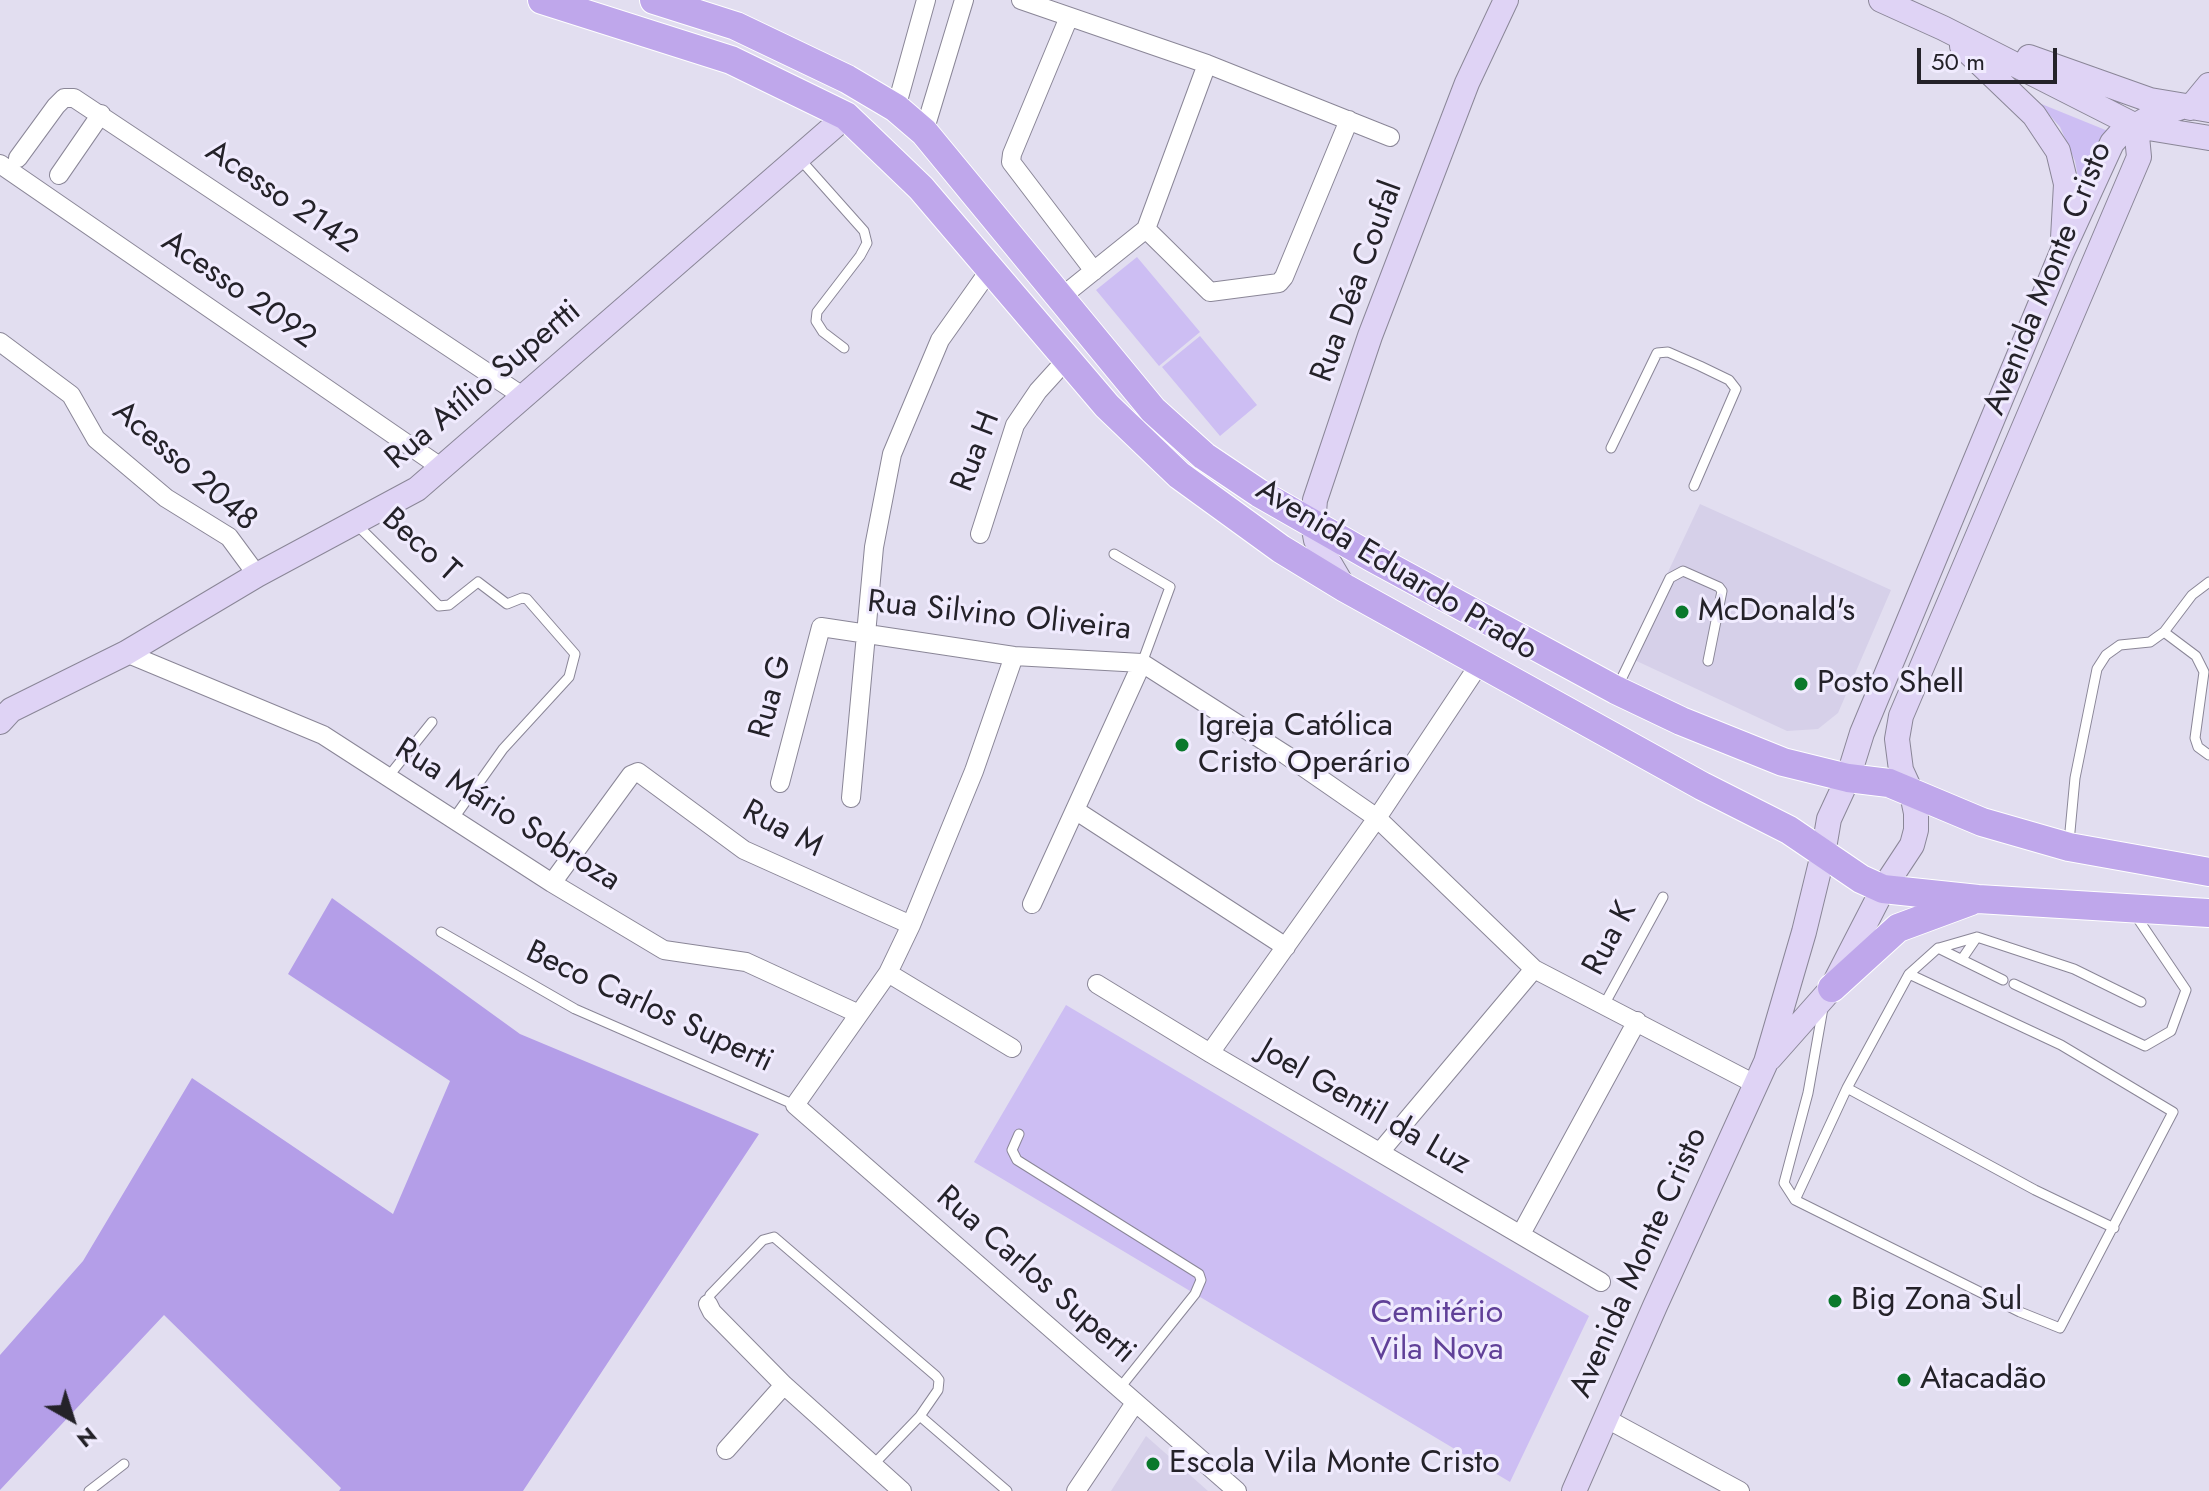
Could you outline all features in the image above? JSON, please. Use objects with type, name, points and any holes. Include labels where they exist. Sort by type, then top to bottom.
[{"type":"main road","name":"Avenida Eduardo Prado","points":[[542,0],[731,60],[846,116],[921,188],[1107,406],[1179,475],[1281,549],[1345,588],[1702,786],[1789,830],[1861,879],[1883,889],[1978,899],[2209,913]]},
{"type":"main road","name":"Avenida Eduardo Prado","points":[[654,0],[736,26],[847,79],[896,108],[924,132],[1153,410],[1204,456],[1313,524],[1616,690],[1681,721],[1783,762],[1848,778],[1889,783],[1982,822],[2069,847],[2209,872]]},
{"type":"main road","name":"Rua Déa Coufal","points":[[1313,524],[1315,500],[1370,336],[1467,83],[1506,0]]},
{"type":"main road","points":[[1881,0],[2136,126],[2209,138]]},
{"type":"main road","points":[[1943,28],[2150,100],[2194,108]]},
{"type":"main road","points":[[1943,28],[2034,115],[2058,151],[2066,184],[2062,252]]},
{"type":"main road","points":[[2038,61],[2063,78],[2110,101],[2136,126]]},
{"type":"main road","points":[[2136,126],[2162,112],[2194,108],[2209,85]]},
{"type":"main road","name":"Rua Atílio Supertti","points":[[0,722],[11,710],[126,653],[257,575],[417,489],[846,116]]},
{"type":"main road","name":"Avenida Monte Cristo","points":[[1574,1491],[1766,1062],[1804,932],[1829,819],[1848,778],[1862,733],[2062,252],[2112,143],[2120,134],[2136,126],[2139,157],[1901,716],[1897,739],[1901,770],[1912,794],[1916,830],[1912,845],[1883,889],[1828,993],[1766,1062]]},
{"type":"main road","points":[[1313,524],[1322,554],[1345,588]]},
{"type":"main road","points":[[1828,993],[1898,928],[1978,899]]},
{"type":"street","points":[[896,108],[926,0]]},
{"type":"street","points":[[924,132],[964,0]]},
{"type":"street","points":[[1021,0],[1207,64],[1390,137]]},
{"type":"street","points":[[1069,17],[1011,162],[1090,274]]},
{"type":"street","points":[[1060,298],[1146,229],[1207,64]]},
{"type":"street","name":"Acesso 2142","points":[[18,158],[56,106],[64,98],[74,98],[524,397]]},
{"type":"street","points":[[59,175],[101,114]]},
{"type":"street","points":[[1146,229],[1210,292],[1279,283],[1349,120]]},
{"type":"street","name":"Acesso 2092","points":[[0,164],[442,468]]},
{"type":"street","points":[[851,798],[874,547],[892,454],[940,340],[991,268]]},
{"type":"street","name":"Acesso 2048","points":[[0,342],[71,395],[96,439],[154,489],[229,537],[257,575]]},
{"type":"street","name":"Rua H","points":[[980,534],[1015,425],[1038,391],[1067,359]]},
{"type":"street","name":"Rua Silvino Oliveira","points":[[821,627],[1014,656],[1142,663],[1286,755],[1377,818],[1534,969],[1755,1084]]},
{"type":"street","name":"Rua G","points":[[780,783],[821,627]]},
{"type":"street","name":"Rua Mário Sobroza","points":[[126,653],[323,735],[552,883],[664,950],[746,962],[859,1014]]},
{"type":"street","points":[[795,1105],[888,973],[974,771],[1014,656]]},
{"type":"street","points":[[1032,904],[1142,663]]},
{"type":"street","points":[[1210,1053],[1377,818],[1480,663]]},
{"type":"street","name":"Rua M","points":[[552,883],[636,771],[744,850],[911,925]]},
{"type":"street","points":[[1075,810],[1286,947]]},
{"type":"street","points":[[1380,1152],[1534,969]]},
{"type":"street","points":[[888,973],[1012,1048]]},
{"type":"street","name":"Joel Gentil da Luz","points":[[1097,984],[1601,1282]]},
{"type":"street","points":[[1521,1234],[1637,1021]]},
{"type":"street","name":"Rua Carlos Superti","points":[[795,1105],[1237,1491]]},
{"type":"street","points":[[708,1304],[712,1312],[784,1385],[873,1465],[895,1489]]},
{"type":"street","points":[[726,1450],[784,1385]]},
{"type":"street","points":[[1076,1491],[1135,1403]]},
{"type":"street","points":[[1605,1418],[1740,1491]]},
{"type":"lane","points":[[799,158],[864,231],[867,243],[817,312],[816,321],[823,332],[844,348]]},
{"type":"lane","points":[[1611,448],[1657,353],[1668,352],[1700,366],[1729,380],[1736,389],[1694,486]]},
{"type":"lane","name":"Beco T","points":[[355,523],[439,606],[449,605],[478,582],[507,604],[522,598],[531,602],[575,654],[569,677],[503,749],[454,818]]},
{"type":"lane","points":[[1114,554],[1170,587],[1142,663]]},
{"type":"lane","points":[[1616,690],[1670,578],[1683,571],[1722,591],[1708,661]]},
{"type":"lane","points":[[2069,847],[2075,778],[2097,669],[2106,655],[2120,645],[2150,642],[2164,632],[2192,595],[2209,582]]},
{"type":"lane","points":[[2164,632],[2196,656],[2204,672],[2195,738],[2198,747],[2209,755]]},
{"type":"lane","points":[[388,777],[432,722]]},
{"type":"lane","name":"Rua K","points":[[1604,1005],[1663,897]]},
{"type":"lane","points":[[2014,984],[2145,1046],[2171,1031],[2186,990],[2129,906]]},
{"type":"lane","name":"Beco Carlos Superti","points":[[441,932],[575,1009],[795,1105]]},
{"type":"lane","points":[[1795,1200],[1847,1088],[1909,974],[1938,948],[1977,937],[2074,969],[2141,1002]]},
{"type":"lane","points":[[1962,959],[1977,937]]},
{"type":"lane","points":[[1938,948],[2003,980]]},
{"type":"lane","points":[[1828,993],[1808,1093],[1784,1183],[1795,1200],[2020,1312],[2060,1328],[2173,1112],[2061,1045],[1909,974]]},
{"type":"lane","points":[[1847,1088],[2035,1190],[2114,1228]]},
{"type":"lane","points":[[1019,1134],[1012,1150],[1017,1160],[1199,1274],[1201,1280],[1195,1294],[1119,1389]]},
{"type":"lane","points":[[708,1304],[710,1295],[763,1240],[768,1237],[779,1240],[936,1376],[939,1380],[938,1390],[920,1416],[873,1465]]},
{"type":"lane","points":[[920,1416],[1007,1491]]},
{"type":"lane","points":[[89,1491],[124,1464]]},
{"type":"shaded area","points":[[1700,504],[1891,590],[1838,713],[1818,729],[1787,731],[1628,657]]},
{"type":"shaded area","points":[[332,898],[520,1034],[759,1134],[523,1491],[339,1491],[341,1488],[164,1315],[0,1490],[0,1355],[83,1261],[192,1078],[393,1214],[450,1081],[288,974]]},
{"type":"shaded area","name":"Escola Vila Monte Cristo","points":[[1146,1436],[1208,1491],[1111,1491]]},
{"type":"green space","points":[[2039,103],[2108,131],[2081,193],[2075,161],[2060,127]]},
{"type":"green space","points":[[1137,257],[1200,332],[1159,366],[1096,290]]},
{"type":"green space","points":[[1200,336],[1257,405],[1220,436],[1162,367]]},
{"type":"green space","name":"Cemitério Vila Nova","points":[[1066,1005],[1589,1316],[1510,1482],[974,1162]]},
{"type":"place","name":"McDonald's","points":[[1682,612]]},
{"type":"place","name":"Posto Shell","points":[[1801,684]]},
{"type":"place","name":"Igreja Católica Cristo Operário","points":[[1182,745]]},
{"type":"place","name":"Big Zona Sul","points":[[1835,1301]]},
{"type":"place","name":"Atacadão","points":[[1904,1380]]},
{"type":"place","name":"Escola Vila Monte Cristo","points":[[1153,1464]]}]
